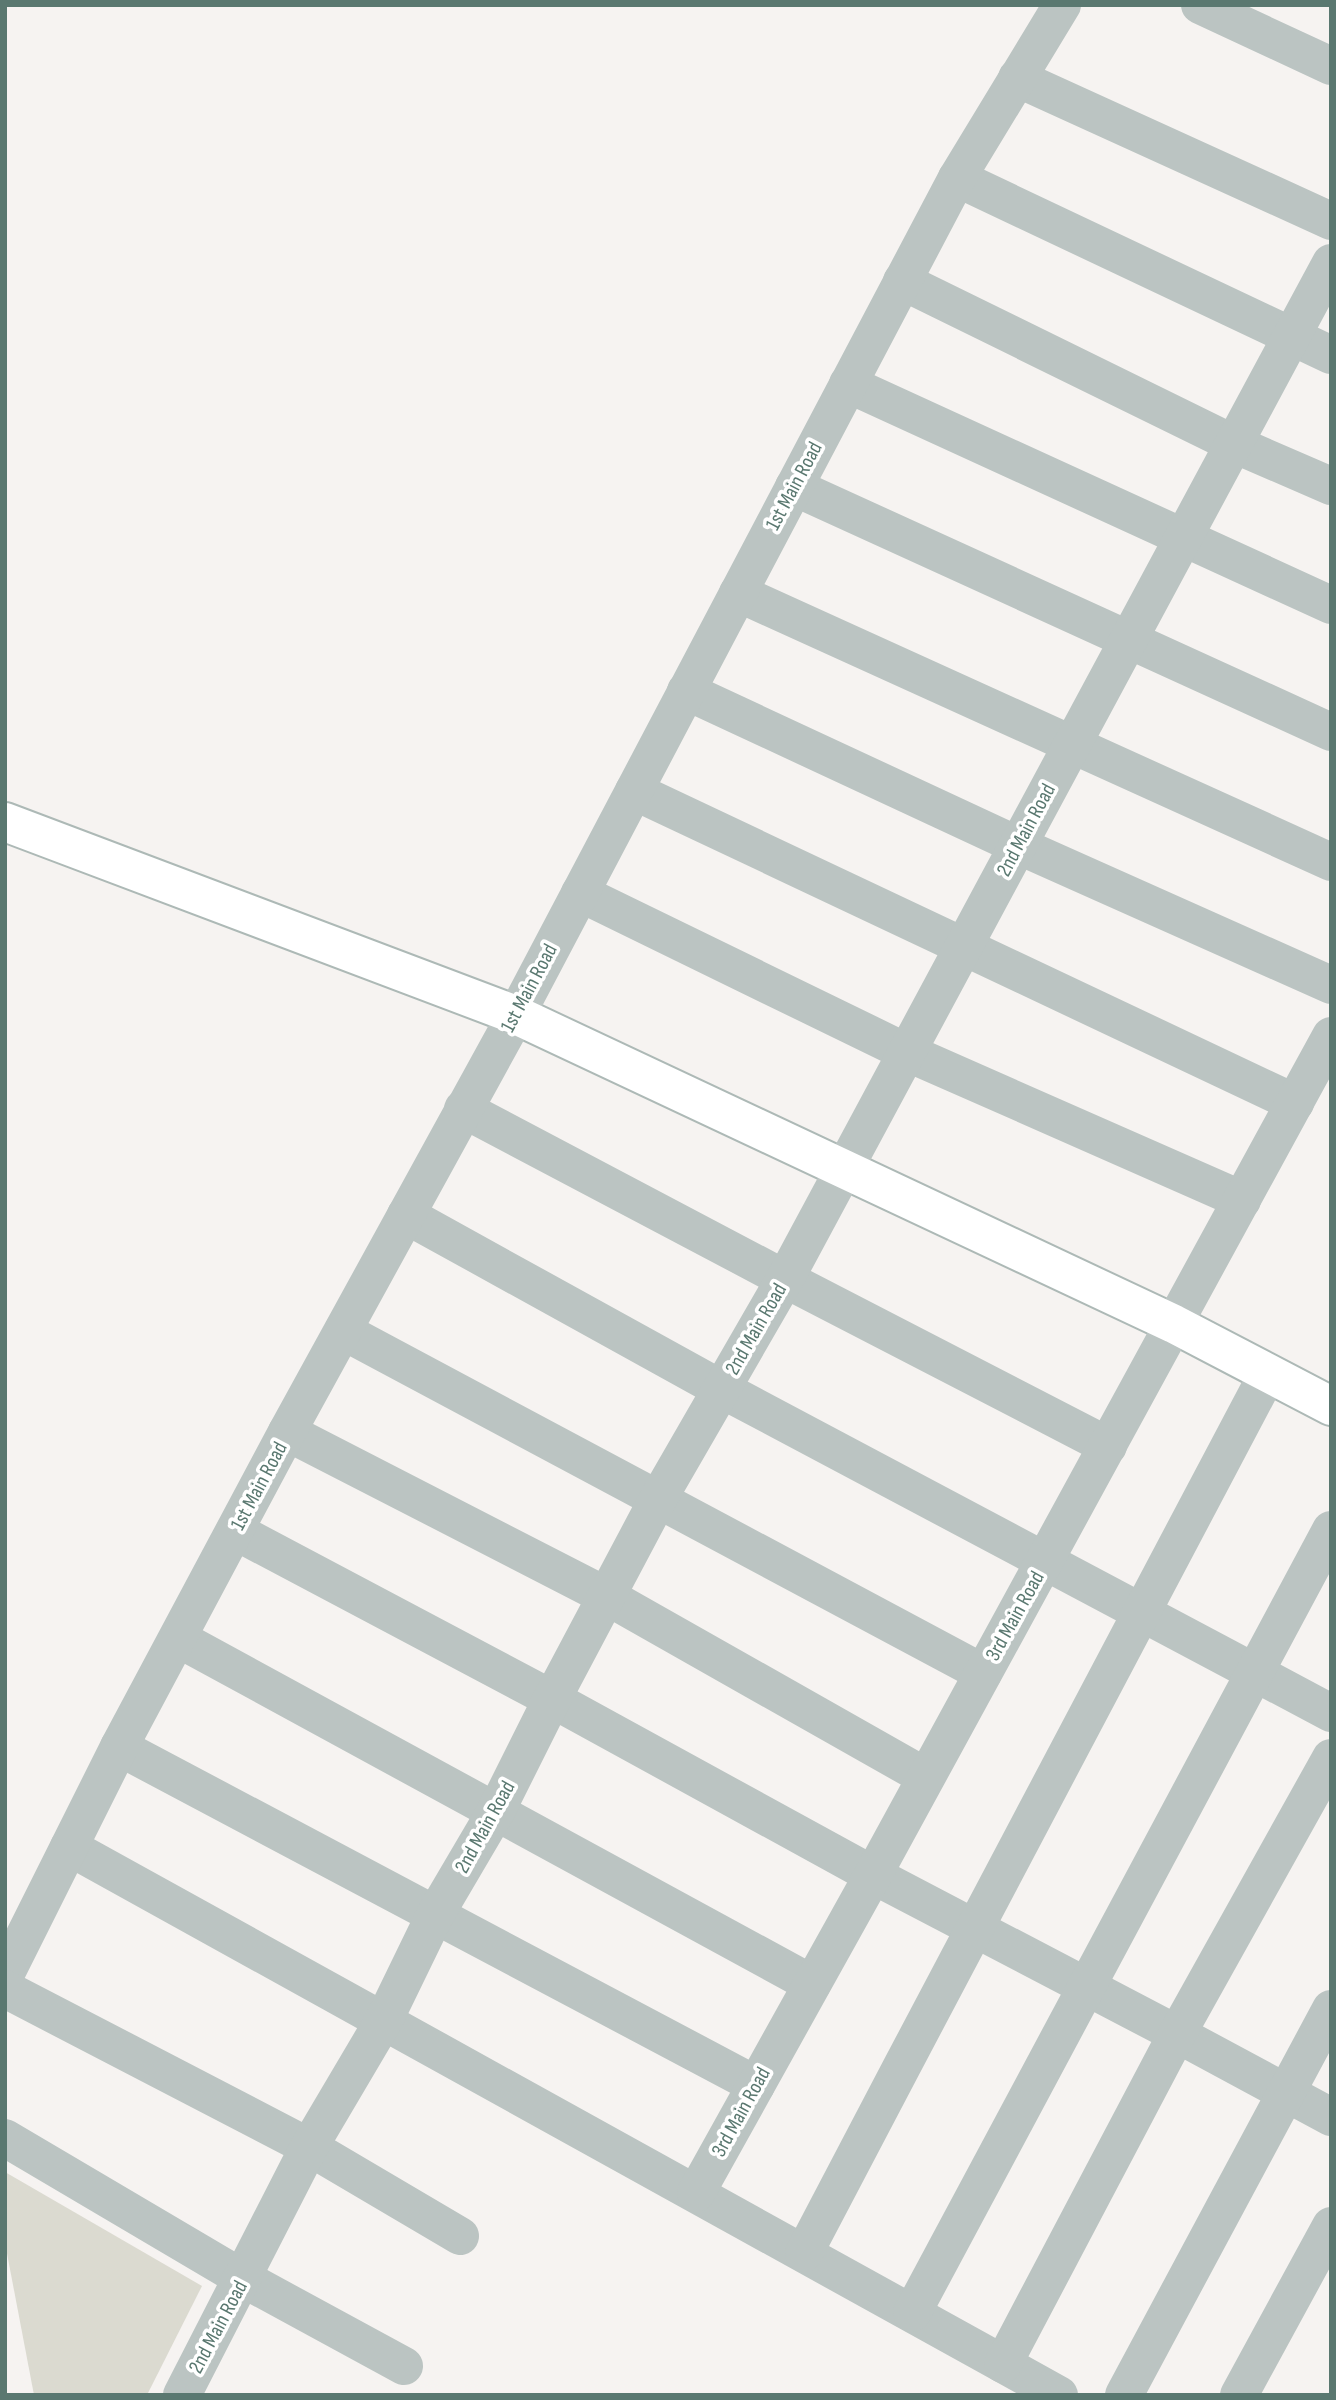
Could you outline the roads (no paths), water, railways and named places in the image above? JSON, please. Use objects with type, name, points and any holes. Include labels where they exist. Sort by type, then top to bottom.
[{"type":"street","name":"1st Main Road","points":[[5,1975],[119,1747],[287,1432],[516,1015],[957,178],[1062,5]]},
{"type":"street","points":[[1200,5],[1331,66]]},
{"type":"street","points":[[1017,78],[1331,221]]},
{"type":"street","points":[[957,178],[1331,355]]},
{"type":"street","name":"2nd Main Road","points":[[182,2395],[244,2279],[309,2147],[384,2020],[435,1915],[495,1813],[658,1499],[785,1279],[1331,263]]},
{"type":"street","points":[[902,281],[1234,444],[1331,486]]},
{"type":"street","points":[[848,384],[1331,605]]},
{"type":"street","points":[[794,487],[1331,732]]},
{"type":"street","points":[[738,593],[1331,862]]},
{"type":"street","points":[[686,691],[1017,845],[1331,985]]},
{"type":"street","points":[[634,791],[1295,1102]]},
{"type":"street","points":[[5,822],[516,1015],[1174,1324],[1331,1406]]},
{"type":"street","points":[[580,893],[906,1052],[1242,1200]]},
{"type":"street","name":"3rd Main Road","points":[[696,2193],[1331,1037]]},
{"type":"street","points":[[463,1109],[1108,1446]]},
{"type":"street","points":[[406,1215],[721,1389],[1331,1713]]},
{"type":"street","points":[[343,1331],[983,1673]]},
{"type":"street","points":[[804,2253],[1268,1373]]},
{"type":"street","points":[[287,1432],[608,1597],[926,1777]]},
{"type":"street","points":[[912,2313],[1331,1530]]},
{"type":"street","points":[[235,1531],[552,1699],[873,1875],[1331,2117]]},
{"type":"street","points":[[178,1639],[812,1984]]},
{"type":"street","points":[[119,1747],[756,2085]]},
{"type":"street","points":[[1003,2364],[1177,2034],[1331,1758]]},
{"type":"street","points":[[69,1847],[1059,2395]]},
{"type":"street","points":[[5,1989],[309,2147],[460,2236]]},
{"type":"street","points":[[1124,2395],[1331,2009]]},
{"type":"street","points":[[5,2138],[244,2279],[404,2366]]},
{"type":"street","points":[[1239,2395],[1331,2226]]}]
